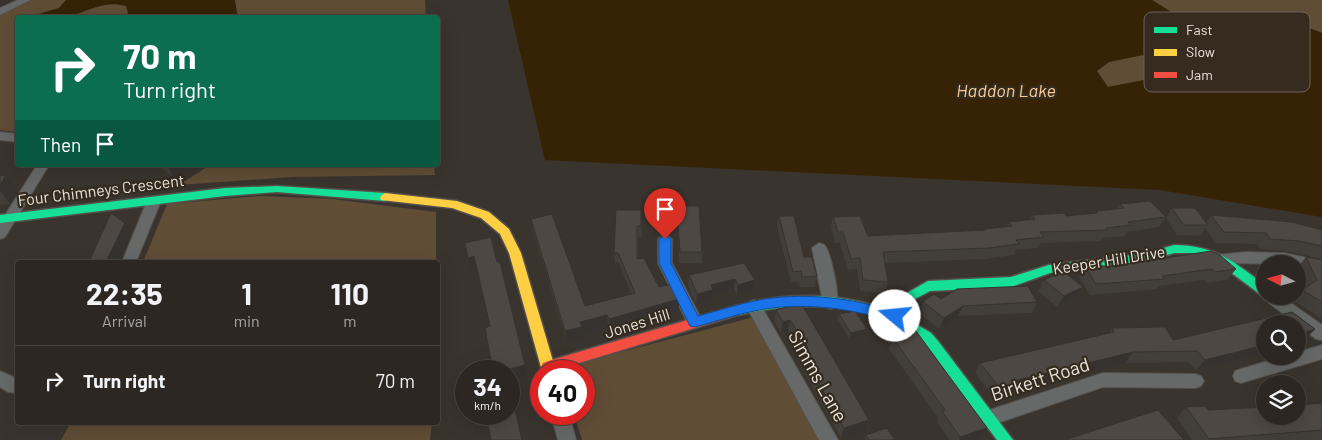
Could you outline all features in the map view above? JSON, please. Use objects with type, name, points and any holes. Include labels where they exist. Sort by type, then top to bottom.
[{"type":"street","points":[[0,12],[25,0]]},
{"type":"street","points":[[0,136],[15,138]]},
{"type":"street","points":[[0,234],[6,218],[41,167]]},
{"type":"street","name":"Four Chimneys Crescent","points":[[6,218],[225,192],[277,189],[424,199],[454,204],[485,216],[506,232],[515,253],[545,360]]},
{"type":"street","points":[[130,260],[154,201]]},
{"type":"street","points":[[665,239],[665,263],[695,322]]},
{"type":"street","points":[[819,248],[830,291],[831,303]]},
{"type":"street","name":"Keeper Hill Drive","points":[[895,316],[911,296],[928,286],[1010,282],[1049,269],[1147,257],[1174,249],[1193,249],[1221,259],[1256,285]]},
{"type":"street","points":[[1221,259],[1237,256],[1277,258],[1322,266]]},
{"type":"street","name":"Jones Hill","points":[[576,360],[695,322],[754,306],[788,302],[831,303],[867,308],[895,316],[925,336],[1006,440]]},
{"type":"street","points":[[1282,305],[1322,334]]},
{"type":"street","name":"Simms Lane","points":[[754,306],[829,440]]},
{"type":"street","points":[[1241,376],[1322,352]]},
{"type":"street","points":[[0,378],[15,386]]},
{"type":"street","name":"Birkett Road","points":[[989,418],[1103,380],[1195,381]]},
{"type":"street","points":[[563,425],[567,440]]},
{"type":"shaded area","points":[[28,0],[425,0],[426,15],[15,15],[15,132],[0,130],[0,14]]},
{"type":"shaded area","points":[[1152,0],[1322,0],[1322,33],[1310,28],[1310,12],[1171,12]]},
{"type":"shaded area","points":[[1143,54],[1144,80],[1108,87],[1096,71],[1109,62]]},
{"type":"shaded area","points":[[207,167],[434,167],[435,175],[292,177],[179,185]]},
{"type":"shaded area","points":[[259,196],[332,199],[436,212],[436,260],[144,260],[167,204]]},
{"type":"shaded area","points":[[754,317],[822,440],[582,440],[577,425],[595,425],[595,360],[590,360]]},
{"type":"shaded area","points":[[69,425],[432,425],[430,440],[61,440]]},
{"type":"water","points":[[66,0],[235,0],[237,13],[240,15],[126,15],[128,13],[126,6],[110,4],[75,15],[35,15],[59,8]]},
{"type":"water","name":"Haddon Lake","points":[[508,0],[1152,0],[1171,12],[1144,12],[1144,56],[1109,62],[1097,71],[1108,87],[1144,80],[1144,92],[1310,92],[1310,28],[1322,33],[1322,217],[1160,190],[545,160]]},
{"type":"building","points":[[6,175],[0,185],[0,176]]},
{"type":"building","points":[[1150,201],[1166,217],[1128,222],[1131,225],[1106,228],[1108,230],[1040,232],[1044,237],[1016,240],[1019,244],[989,248],[883,252],[888,282],[863,280],[860,258],[851,259],[843,232],[838,232],[833,217],[860,216],[868,236],[986,230],[1012,226],[1009,222],[1035,219],[1032,215],[1064,213],[1066,216],[1097,213],[1096,211],[1124,208],[1120,204]]},
{"type":"building","points":[[677,206],[699,206],[702,252],[680,252]]},
{"type":"building","points":[[1172,208],[1195,208],[1208,225],[1184,225]]},
{"type":"building","points":[[616,210],[641,210],[641,226],[637,226],[637,259],[644,258],[659,287],[672,284],[679,299],[609,319],[607,315],[580,322],[582,327],[565,331],[531,219],[552,214],[585,306],[635,293],[618,253],[614,253]]},
{"type":"building","points":[[111,213],[125,223],[107,260],[90,260]]},
{"type":"building","points":[[1211,215],[1292,222],[1322,230],[1322,246],[1300,241],[1270,239],[1266,233],[1224,232]]},
{"type":"building","points":[[779,216],[794,216],[804,257],[812,257],[817,276],[802,277],[801,271],[793,272]]},
{"type":"building","points":[[491,237],[497,262],[500,262],[525,365],[520,366],[520,360],[491,360],[485,328],[490,326],[474,256],[468,258],[465,243]]},
{"type":"building","points":[[1211,251],[1220,255],[1236,269],[1215,272],[1212,269],[1162,276],[1165,279],[1096,284],[1085,266],[1115,266]]},
{"type":"building","points":[[1306,257],[1322,260],[1322,302],[1306,292],[1306,287],[1317,280]]},
{"type":"building","points":[[744,263],[755,280],[738,285],[735,279],[711,285],[713,290],[697,294],[689,275]]},
{"type":"building","points":[[1063,271],[1083,287],[1064,296],[1044,280]]},
{"type":"building","points":[[1028,286],[1037,302],[963,306],[944,318],[923,302],[934,294],[941,299],[957,289]]},
{"type":"building","points":[[801,303],[869,420],[844,428],[800,350],[808,348],[790,320],[783,322],[776,310]]},
{"type":"building","points":[[855,311],[867,329],[851,333],[839,314]]},
{"type":"building","points":[[1292,312],[1296,315],[1279,315]]},
{"type":"building","points":[[1256,320],[1256,347],[1205,360],[1197,351],[1133,352],[1014,381],[1017,384],[1001,389],[980,363],[1114,332],[1112,328],[1165,327],[1173,340]]},
{"type":"building","points":[[1306,322],[1315,329],[1306,332]]},
{"type":"building","points":[[916,331],[987,428],[960,437],[942,411],[945,410],[893,338]]},
{"type":"building","points":[[1322,403],[1322,430],[1209,439],[1186,407],[1204,406],[1208,410],[1256,407],[1256,425],[1306,425],[1306,404]]},
{"type":"building","points":[[1158,410],[1184,440],[1064,440]]},
{"type":"building","points":[[488,425],[519,425],[522,440],[491,440]]},
{"type":"building","points":[[887,428],[895,440],[869,440],[866,435]]},
{"type":"traffic: fast","points":[[0,219],[225,192],[277,189],[385,197]]},
{"type":"traffic: fast","points":[[895,317],[911,296],[928,286],[1011,282],[1049,269],[1147,257],[1174,249],[1193,249],[1221,259],[1256,285]]},
{"type":"traffic: fast","points":[[739,310],[785,302],[836,303],[861,307],[885,314],[907,324],[933,344],[1006,440]]},
{"type":"traffic: slow","points":[[385,197],[453,204],[485,215],[505,232],[515,253],[546,360]]},
{"type":"traffic: jam","points":[[571,360],[739,310]]},
{"type":"route","points":[[665,239],[665,263],[695,322],[754,306],[788,302],[831,303],[867,308],[895,316]]}]
